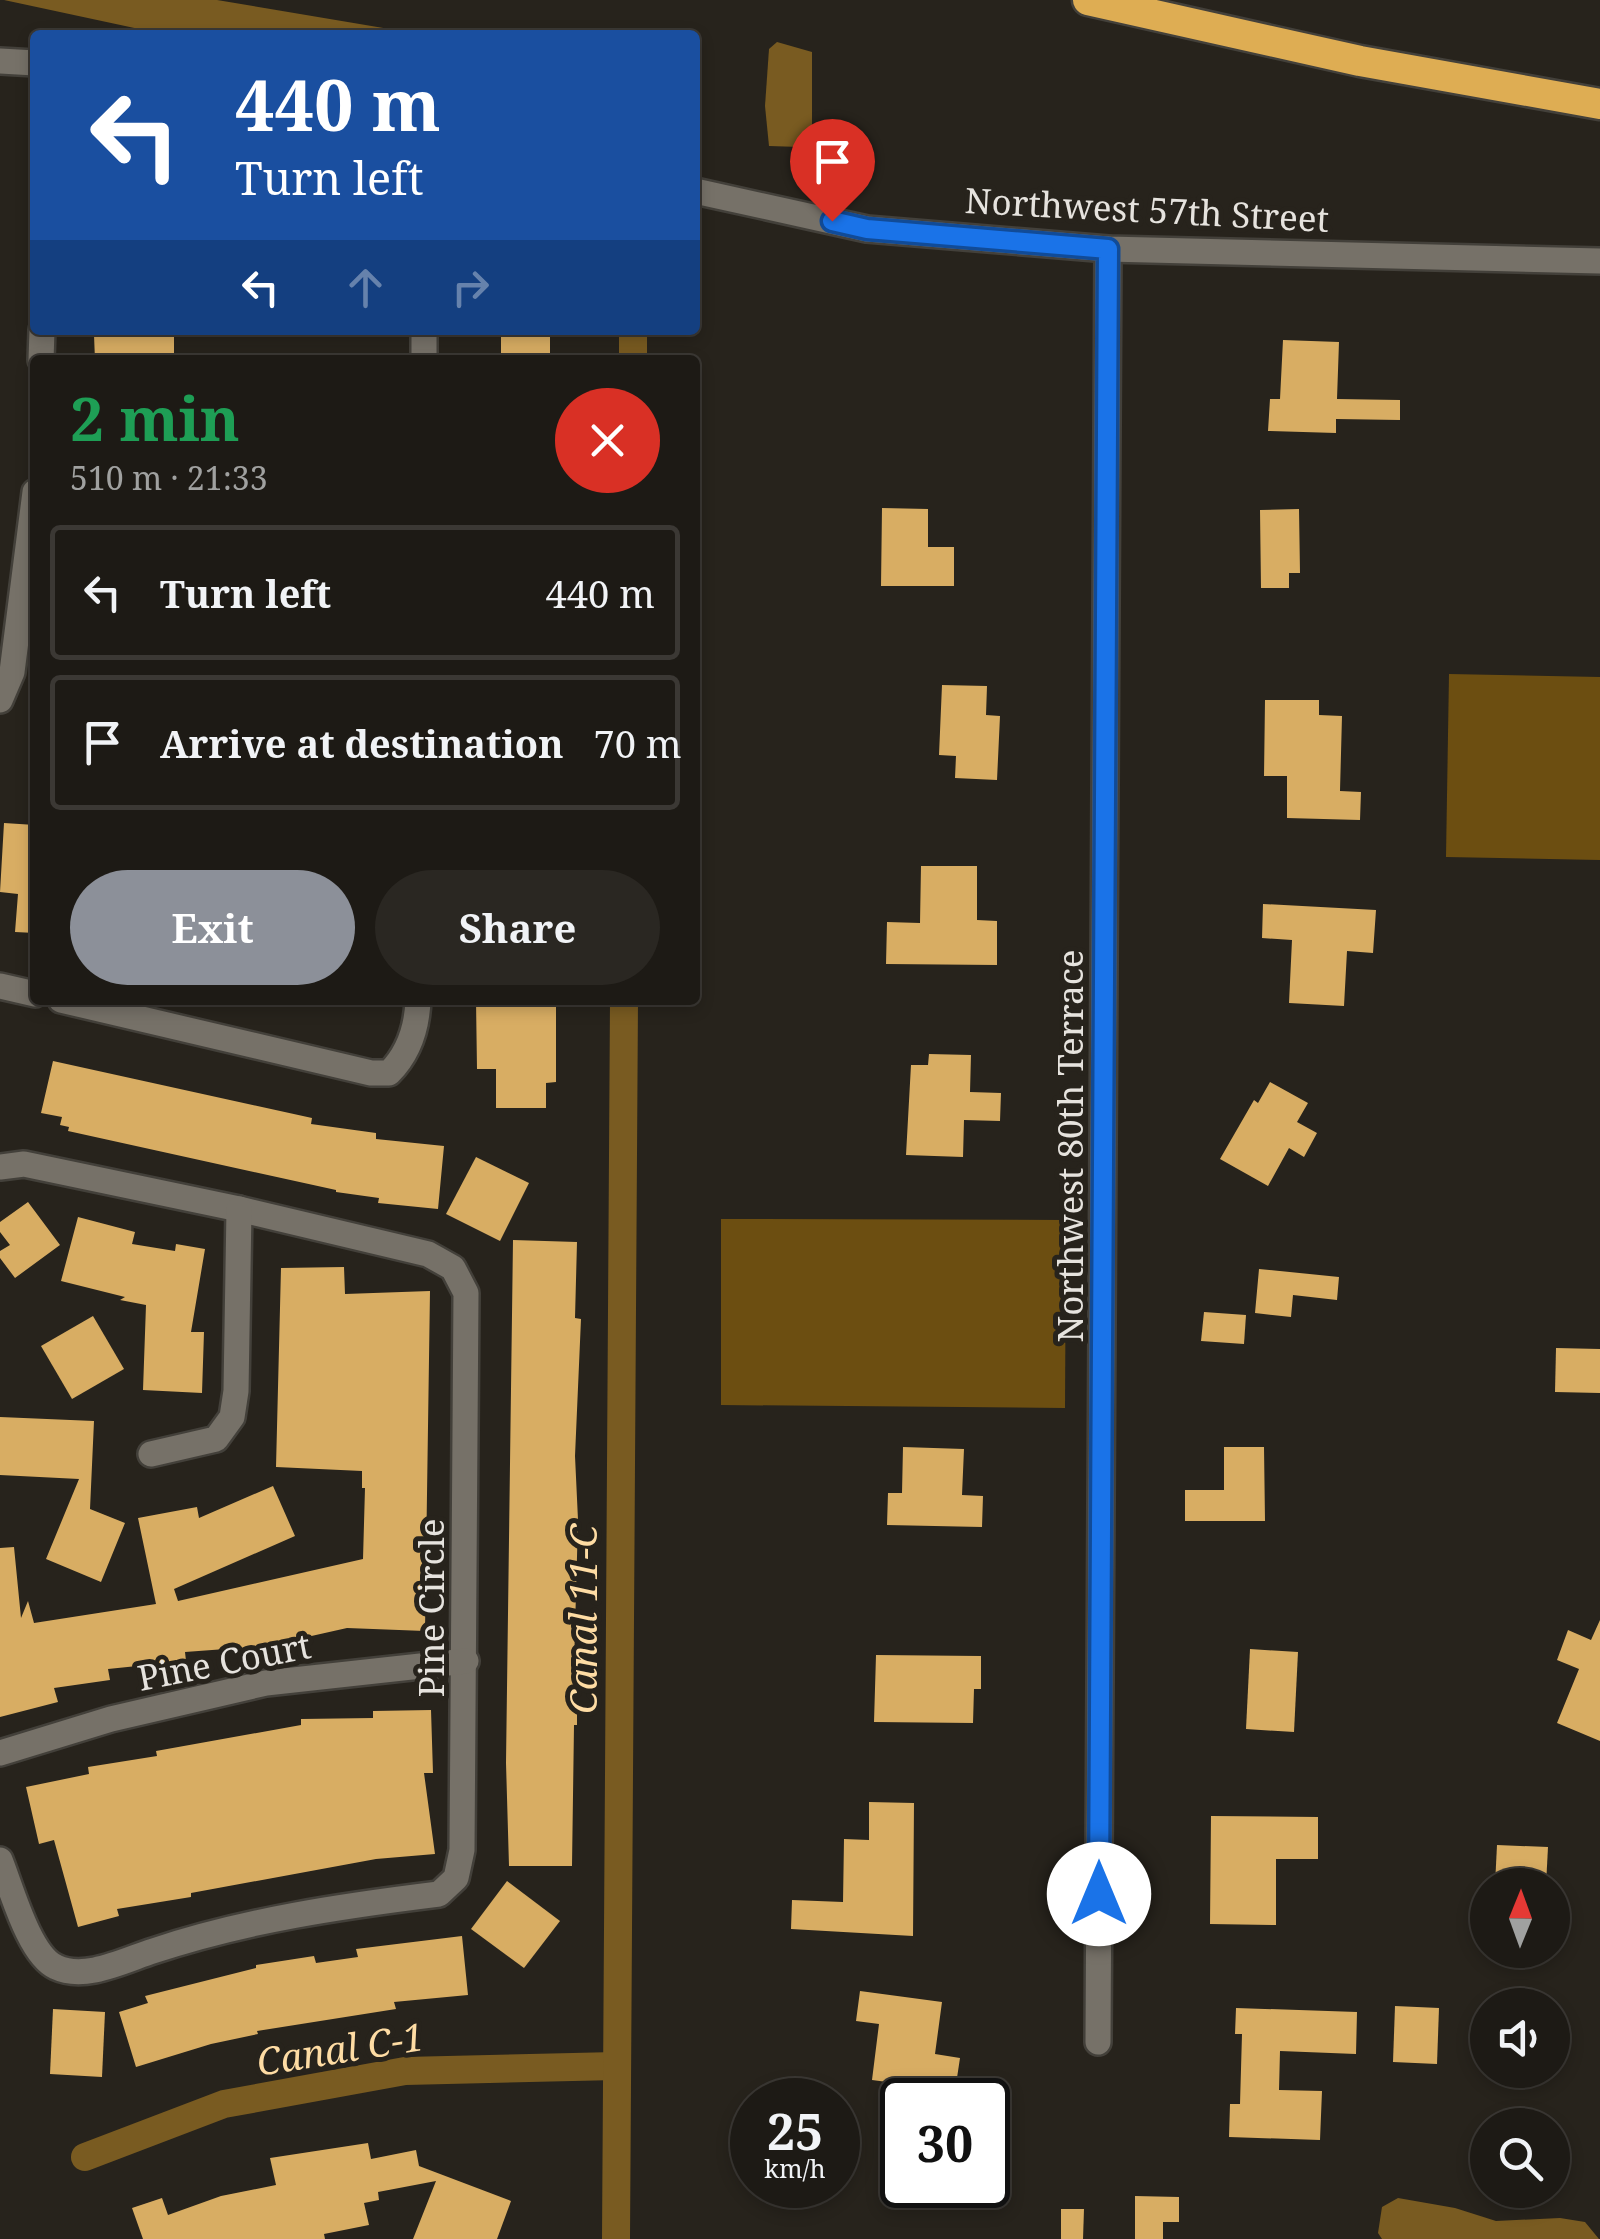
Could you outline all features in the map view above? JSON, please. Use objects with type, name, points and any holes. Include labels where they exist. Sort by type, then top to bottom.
[{"type":"highway","points":[[1088,0],[1360,61],[1600,104]]},
{"type":"street","points":[[0,61],[30,63]]},
{"type":"street","name":"Northwest 57th Street","points":[[700,192],[867,229],[1108,249],[1600,261]]},
{"type":"street","name":"Northwest 80th Terrace","points":[[1098,2042],[1108,249]]},
{"type":"street","points":[[0,700],[30,523]]},
{"type":"street","points":[[0,986],[30,993]]},
{"type":"street","points":[[83,1005],[389,1073],[401,1061],[412,1038],[417,1005]]},
{"type":"street","name":"Pine Circle","points":[[0,1167],[24,1164],[428,1254],[454,1268],[466,1293],[466,1661],[462,1850],[456,1878],[439,1894],[278,1917],[90,1971],[55,1967],[33,1944],[0,1860]]},
{"type":"street","points":[[151,1454],[216,1439],[232,1417],[236,1392],[239,1210]]},
{"type":"street","name":"Pine Court","points":[[0,1753],[111,1719],[266,1684],[466,1661]]},
{"type":"shaded area","points":[[4,0],[217,0],[395,30],[144,30]]},
{"type":"shaded area","points":[[777,42],[812,52],[812,139],[800,147],[769,146],[765,106],[769,49]]},
{"type":"shaded area","points":[[1449,674],[1600,677],[1600,860],[1446,857]]},
{"type":"shaded area","points":[[721,1219],[1066,1220],[1065,1408],[721,1405]]},
{"type":"shaded area","points":[[1398,2198],[1455,2208],[1496,2221],[1560,2218],[1585,2222],[1599,2239],[1382,2239],[1378,2233],[1382,2207]]},
{"type":"building","points":[[94,335],[174,335],[174,355],[95,355]]},
{"type":"building","points":[[501,335],[550,335],[550,355],[501,355]]},
{"type":"building","points":[[1283,340],[1339,342],[1337,399],[1400,400],[1400,420],[1336,419],[1336,433],[1268,431],[1270,399],[1280,399]]},
{"type":"building","points":[[882,508],[928,509],[928,547],[954,547],[954,586],[881,586]]},
{"type":"building","points":[[1299,509],[1300,573],[1289,573],[1289,588],[1261,588],[1260,510]]},
{"type":"building","points":[[942,685],[987,686],[986,715],[1000,716],[997,780],[955,778],[956,756],[939,755]]},
{"type":"building","points":[[1265,700],[1319,700],[1319,715],[1342,716],[1340,791],[1361,792],[1360,820],[1287,818],[1287,776],[1264,776]]},
{"type":"building","points":[[4,823],[30,825],[30,933],[15,932],[18,894],[0,892]]},
{"type":"building","points":[[921,866],[977,866],[977,920],[997,921],[997,965],[886,964],[887,922],[920,923]]},
{"type":"building","points":[[1263,904],[1376,910],[1373,953],[1347,951],[1344,1006],[1289,1003],[1292,940],[1262,938]]},
{"type":"building","points":[[476,1005],[556,1005],[556,1082],[546,1083],[546,1108],[496,1108],[496,1069],[477,1069]]},
{"type":"building","points":[[929,1054],[971,1055],[970,1092],[1001,1093],[1000,1121],[964,1120],[963,1157],[906,1155],[911,1065],[928,1065]]},
{"type":"building","points":[[53,1061],[312,1118],[311,1124],[376,1133],[376,1139],[444,1146],[438,1209],[378,1203],[379,1198],[336,1192],[68,1131],[69,1127],[60,1125],[62,1117],[41,1113]]},
{"type":"building","points":[[1270,1082],[1308,1103],[1297,1122],[1317,1133],[1304,1157],[1289,1148],[1268,1186],[1220,1159],[1254,1100],[1258,1103]]},
{"type":"building","points":[[476,1157],[529,1183],[500,1241],[446,1214]]},
{"type":"building","points":[[28,1202],[60,1245],[15,1278],[0,1258],[0,1251],[10,1245],[0,1232],[0,1222]]},
{"type":"building","points":[[78,1217],[135,1232],[132,1244],[175,1251],[176,1244],[205,1249],[191,1332],[204,1332],[202,1393],[143,1390],[146,1305],[61,1281]]},
{"type":"building","points":[[513,1240],[577,1242],[575,1318],[581,1319],[575,1456],[577,1725],[572,1866],[509,1866],[506,1763]]},
{"type":"building","points":[[344,1267],[345,1294],[430,1291],[425,1631],[347,1628],[267,1646],[185,1652],[186,1661],[108,1669],[110,1680],[54,1688],[58,1702],[0,1717],[0,1548],[14,1547],[21,1618],[28,1601],[34,1623],[156,1604],[138,1518],[197,1507],[199,1518],[273,1486],[295,1536],[174,1589],[178,1601],[363,1559],[362,1471],[276,1467],[281,1268]]},
{"type":"building","points":[[1259,1269],[1339,1277],[1337,1300],[1293,1295],[1291,1317],[1255,1313]]},
{"type":"building","points":[[1204,1312],[1246,1315],[1244,1344],[1201,1341]]},
{"type":"building","points":[[93,1316],[124,1369],[72,1399],[41,1346]]},
{"type":"building","points":[[1556,1348],[1600,1349],[1600,1393],[1555,1392]]},
{"type":"building","points":[[0,1417],[94,1421],[90,1509],[125,1523],[101,1582],[46,1559],[79,1479],[0,1475]]},
{"type":"building","points":[[903,1447],[964,1449],[962,1495],[983,1496],[982,1527],[887,1525],[888,1493],[902,1493]]},
{"type":"building","points":[[1224,1447],[1264,1447],[1265,1521],[1185,1521],[1185,1490],[1224,1490]]},
{"type":"building","points":[[1600,1620],[1600,1741],[1557,1723],[1579,1669],[1557,1660],[1568,1630],[1591,1640]]},
{"type":"building","points":[[1250,1649],[1298,1652],[1294,1732],[1246,1729]]},
{"type":"building","points":[[876,1655],[981,1656],[981,1689],[974,1689],[973,1723],[874,1722]]},
{"type":"building","points":[[431,1710],[433,1773],[424,1773],[435,1854],[376,1859],[191,1893],[191,1897],[117,1909],[119,1916],[78,1927],[54,1840],[39,1844],[26,1787],[89,1774],[88,1767],[157,1756],[156,1751],[301,1725],[301,1719],[373,1718],[373,1711]]},
{"type":"building","points":[[869,1802],[914,1803],[913,1936],[791,1929],[792,1900],[843,1902],[844,1839],[869,1840]]},
{"type":"building","points":[[1211,1816],[1318,1817],[1318,1859],[1276,1859],[1276,1925],[1210,1924]]},
{"type":"building","points":[[1497,1845],[1548,1847],[1547,1868],[1496,1868]]},
{"type":"building","points":[[507,1881],[560,1921],[524,1968],[471,1929]]},
{"type":"building","points":[[462,1936],[468,1995],[394,2002],[396,2009],[257,2031],[258,2034],[136,2067],[119,2012],[148,2003],[145,1996],[256,1965],[314,1956],[316,1963],[358,1957],[356,1949]]},
{"type":"building","points":[[860,1991],[942,2002],[935,2054],[960,2058],[957,2078],[872,2080],[879,2024],[856,2021]]},
{"type":"building","points":[[1395,2006],[1439,2008],[1437,2064],[1393,2062]]},
{"type":"building","points":[[1236,2008],[1357,2012],[1356,2054],[1280,2051],[1279,2090],[1322,2091],[1320,2140],[1229,2137],[1230,2104],[1240,2104],[1242,2034],[1235,2034]]},
{"type":"building","points":[[53,2009],[105,2012],[102,2077],[50,2074]]},
{"type":"building","points":[[368,2143],[371,2159],[416,2150],[419,2166],[511,2201],[497,2239],[413,2239],[436,2181],[378,2192],[379,2200],[364,2203],[369,2225],[324,2234],[325,2239],[143,2239],[132,2208],[162,2198],[168,2215],[221,2196],[276,2185],[270,2158]]},
{"type":"building","points":[[1135,2196],[1179,2197],[1179,2222],[1163,2222],[1163,2239],[1135,2239]]},
{"type":"building","points":[[1061,2209],[1084,2209],[1083,2239],[1061,2239]]},
{"type":"waterway","name":"Canal 11-C","points":[[633,335],[633,355]]},
{"type":"waterway","name":"Canal 11-C","points":[[616,2239],[624,1005]]},
{"type":"waterway","name":"Canal C-1","points":[[85,2157],[224,2104],[405,2071],[616,2066]]},
{"type":"route","points":[[832,221],[867,229],[1108,249],[1099,1894]]}]
